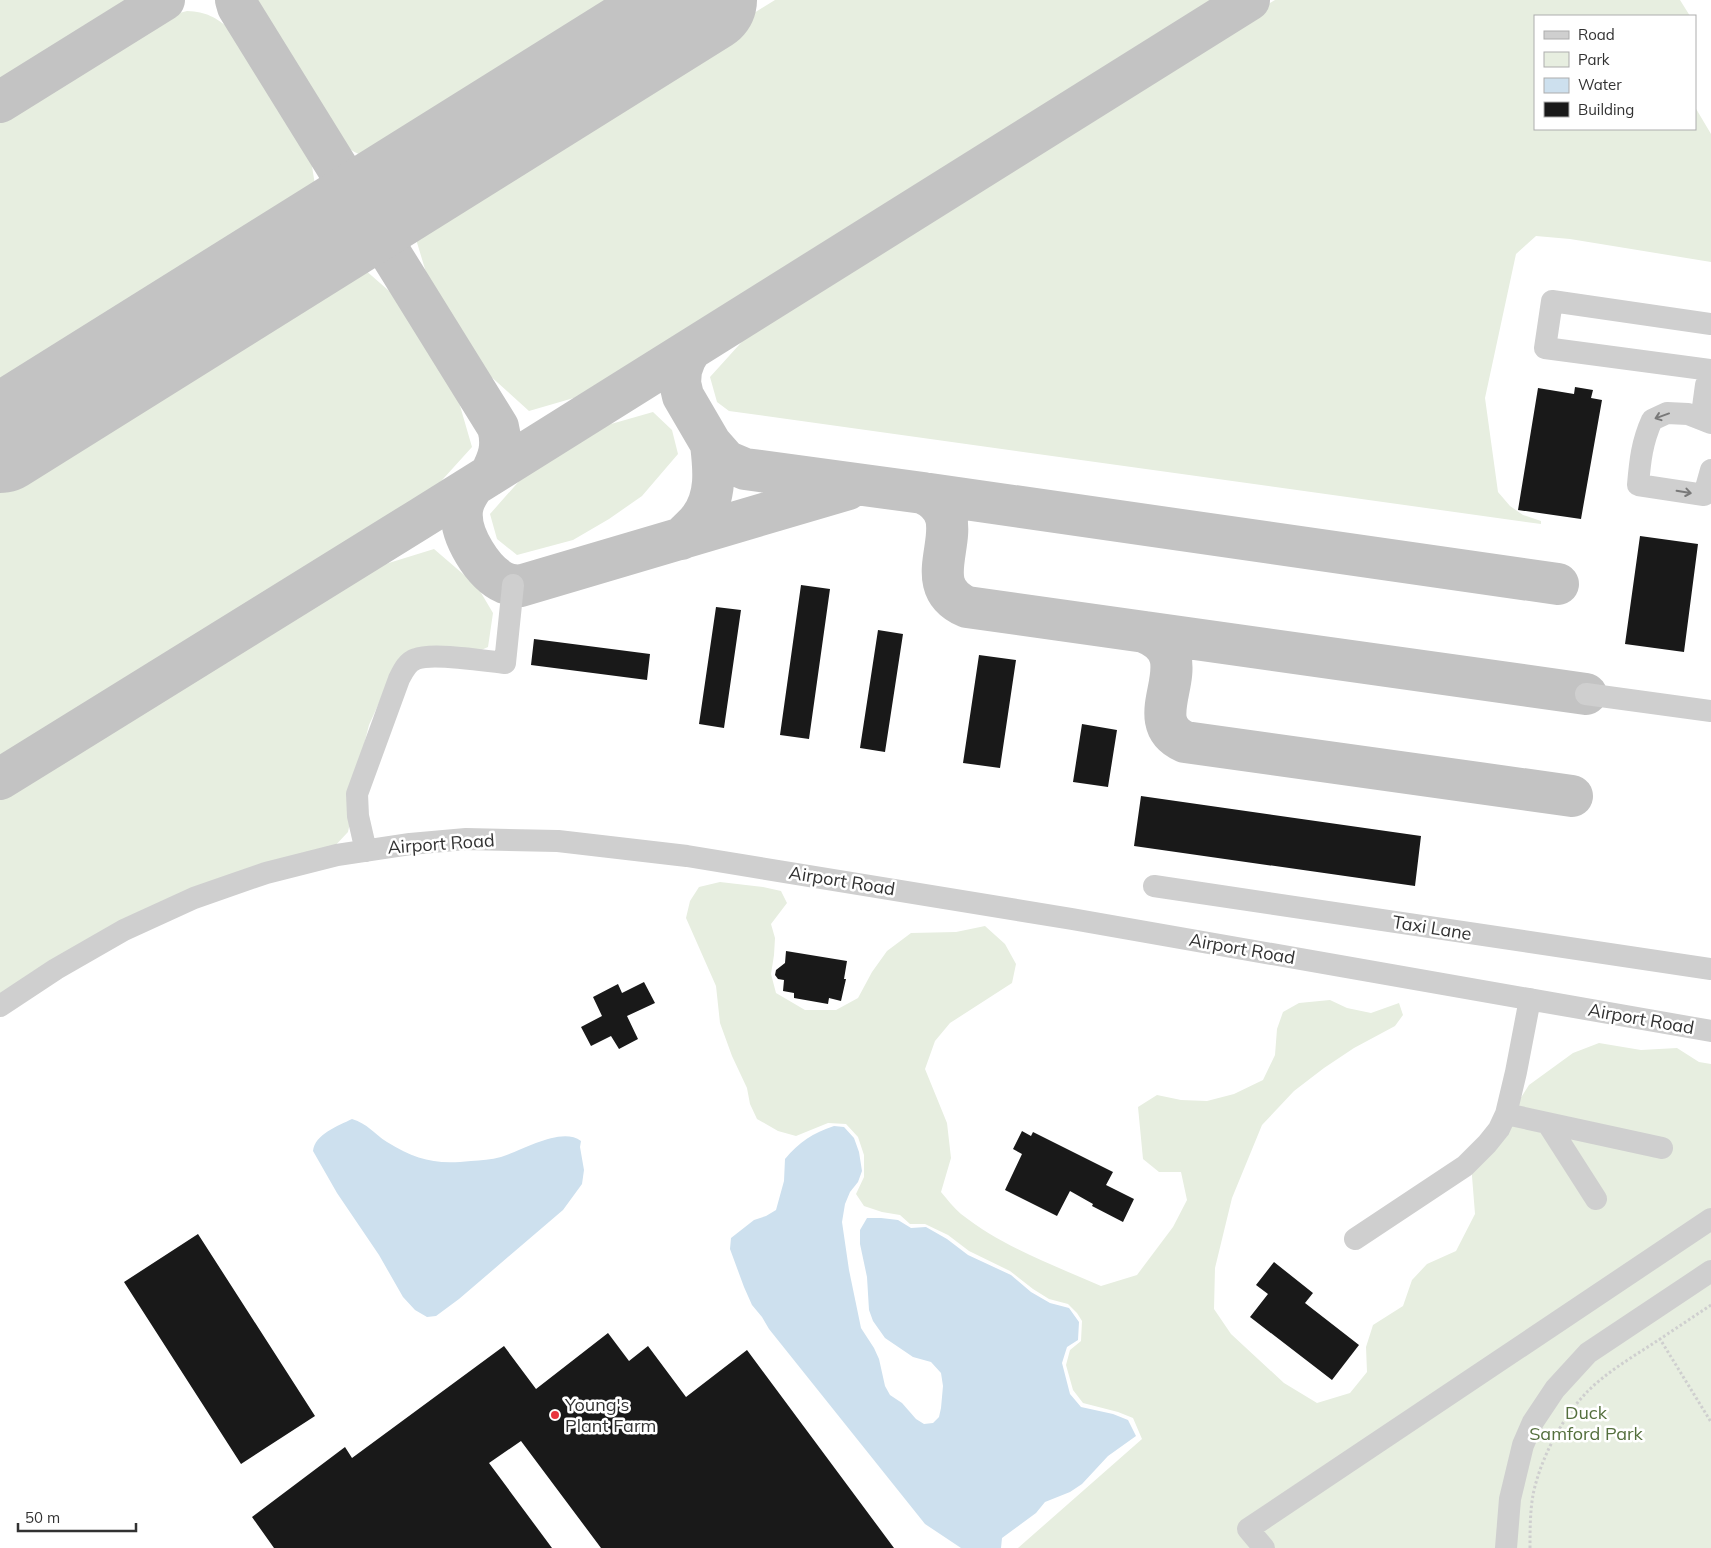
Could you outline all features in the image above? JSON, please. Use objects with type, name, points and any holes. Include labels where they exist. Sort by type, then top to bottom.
[{"type":"street","points":[[1711,324],[1552,302],[1545,348],[1711,370]]},
{"type":"street","points":[[1710,418],[1704,406],[1706,385],[1711,382]]},
{"type":"street","points":[[1710,418],[1667,413],[1652,420],[1645,434],[1640,454],[1638,485],[1704,495],[1711,470]]},
{"type":"street","points":[[366,851],[358,816],[357,794],[398,679],[405,668],[415,659],[431,656],[505,662],[513,585]]},
{"type":"street","points":[[1586,694],[1711,711]]},
{"type":"street","name":"Airport Road","points":[[0,1006],[56,969],[124,930],[194,898],[266,873],[338,855],[410,844],[466,839],[538,840],[687,856],[1072,919],[1711,1031]]},
{"type":"street","name":"Taxi Lane","points":[[1154,886],[1711,969]]},
{"type":"street","points":[[1355,1239],[1465,1166],[1499,1129],[1506,1114],[1530,999]]},
{"type":"street","points":[[1506,1114],[1662,1148]]},
{"type":"street","points":[[1548,1124],[1596,1199]]},
{"type":"street","points":[[1264,1548],[1248,1529],[1711,1219]]},
{"type":"street","points":[[1506,1548],[1510,1499],[1523,1446],[1533,1422],[1555,1388],[1588,1352],[1711,1271]]},
{"type":"path","points":[[1530,1548],[1530,1522],[1534,1494],[1541,1469],[1551,1445],[1588,1390],[1610,1372],[1711,1305]]},
{"type":"path","points":[[1660,1339],[1711,1422]]},
{"type":"green space","points":[[0,0],[131,0],[0,82]]},
{"type":"green space","points":[[256,0],[641,0],[387,158],[380,158],[361,155],[340,141],[258,8]]},
{"type":"green space","points":[[775,0],[1227,0],[695,333],[584,395],[529,411],[488,374],[456,330],[428,279],[412,226]]},
{"type":"green space","points":[[1275,0],[1680,0],[1689,15],[1534,15],[1534,130],[1696,130],[1696,109],[1711,134],[1711,262],[1570,239],[1536,236],[1516,254],[1485,398],[1498,492],[1510,506],[1523,515],[1541,521],[1541,524],[729,411],[717,402],[710,377],[748,335],[859,259]]},
{"type":"green space","points":[[187,11],[210,16],[230,29],[311,160],[315,185],[306,209],[0,400],[0,122],[172,15]]},
{"type":"green space","points":[[356,262],[396,297],[429,344],[456,392],[472,447],[434,489],[323,564],[36,744],[0,764],[0,485]]},
{"type":"green space","points":[[653,412],[672,430],[678,454],[642,496],[609,519],[573,540],[517,555],[497,539],[490,514],[528,471],[562,448],[597,428]]},
{"type":"green space","points":[[434,549],[477,586],[493,613],[488,647],[477,652],[392,674],[369,725],[354,784],[352,813],[348,832],[332,849],[0,994],[0,794],[263,630],[379,566]]},
{"type":"green space","name":"Duck Samford Park","points":[[720,882],[781,891],[787,903],[771,924],[775,938],[771,974],[776,993],[805,1010],[836,1010],[858,998],[872,972],[887,951],[911,933],[956,932],[985,926],[1005,944],[1016,964],[1012,983],[950,1023],[935,1041],[925,1069],[947,1123],[951,1158],[941,1192],[961,1214],[1011,1246],[1101,1286],[1137,1275],[1173,1227],[1187,1200],[1181,1172],[1159,1172],[1143,1159],[1138,1107],[1157,1095],[1181,1100],[1207,1101],[1234,1094],[1263,1080],[1275,1055],[1277,1029],[1283,1012],[1299,1003],[1330,1000],[1347,1008],[1371,1013],[1399,1003],[1403,1015],[1395,1026],[1354,1048],[1324,1068],[1294,1091],[1262,1125],[1232,1198],[1215,1268],[1214,1309],[1231,1334],[1284,1383],[1317,1403],[1350,1393],[1367,1372],[1366,1347],[1373,1325],[1403,1306],[1412,1280],[1427,1264],[1456,1251],[1475,1214],[1472,1149],[1498,1133],[1529,1085],[1573,1053],[1599,1043],[1641,1050],[1677,1048],[1699,1062],[1711,1064],[1711,1548],[1018,1548],[1142,1439],[1133,1418],[1083,1403],[1073,1390],[1066,1365],[1070,1350],[1081,1341],[1082,1321],[1068,1304],[1049,1299],[1010,1271],[969,1251],[948,1235],[925,1224],[910,1224],[900,1215],[864,1206],[856,1194],[864,1177],[864,1155],[858,1137],[846,1124],[828,1123],[796,1136],[778,1131],[757,1119],[750,1104],[747,1088],[732,1056],[720,1023],[716,986],[686,918],[690,901],[699,887]]},
{"type":"water","points":[[352,1119],[362,1123],[382,1139],[408,1153],[427,1160],[447,1162],[494,1159],[541,1141],[563,1136],[573,1137],[581,1141],[580,1147],[584,1170],[582,1184],[563,1210],[459,1299],[436,1316],[427,1317],[415,1310],[403,1297],[379,1255],[337,1193],[313,1151],[318,1140],[323,1135]]},
{"type":"water","points":[[834,1126],[844,1127],[854,1138],[859,1152],[862,1171],[845,1204],[842,1222],[849,1270],[861,1328],[879,1359],[885,1386],[890,1395],[902,1403],[916,1419],[924,1424],[933,1423],[939,1417],[943,1386],[941,1373],[931,1362],[913,1357],[885,1338],[873,1321],[869,1310],[867,1277],[860,1244],[860,1230],[867,1218],[898,1220],[911,1228],[926,1227],[947,1239],[968,1255],[1011,1275],[1031,1292],[1050,1303],[1069,1308],[1079,1322],[1078,1340],[1067,1347],[1062,1363],[1070,1394],[1081,1407],[1113,1414],[1128,1420],[1136,1436],[1108,1456],[1082,1484],[1070,1492],[1045,1502],[1036,1513],[1002,1538],[1001,1548],[961,1548],[925,1524],[769,1329],[752,1305],[744,1287],[730,1249],[731,1238],[754,1220],[776,1210],[784,1181],[785,1159],[807,1139]]},
{"type":"building","points":[[1575,387],[1593,390],[1591,398],[1602,400],[1581,519],[1518,510],[1538,388],[1574,394]]},
{"type":"building","points":[[1640,536],[1698,544],[1684,652],[1625,644]]},
{"type":"building","points":[[801,585],[830,589],[809,739],[780,735]]},
{"type":"building","points":[[716,607],[741,610],[724,728],[699,724]]},
{"type":"building","points":[[878,630],[903,634],[885,752],[860,748]]},
{"type":"building","points":[[534,639],[650,654],[647,680],[531,665]]},
{"type":"building","points":[[979,655],[1016,660],[1000,768],[963,763]]},
{"type":"building","points":[[1082,724],[1117,730],[1108,787],[1073,782]]},
{"type":"building","points":[[1141,796],[1421,836],[1415,886],[1134,846]]},
{"type":"building","points":[[786,951],[847,961],[844,979],[846,979],[841,1001],[829,998],[828,1004],[794,998],[794,993],[783,991],[784,980],[778,979],[775,975],[776,970],[785,963]]},
{"type":"building","points":[[644,982],[655,1003],[627,1016],[638,1039],[619,1049],[611,1036],[591,1046],[581,1027],[602,1016],[593,997],[618,984],[622,993]]},
{"type":"building","points":[[1022,1131],[1031,1136],[1033,1132],[1113,1172],[1106,1185],[1134,1199],[1123,1222],[1092,1206],[1093,1204],[1070,1191],[1057,1216],[1005,1190],[1022,1154],[1013,1149]]},
{"type":"building","points":[[198,1234],[315,1416],[241,1464],[124,1282]]},
{"type":"building","points":[[1274,1262],[1313,1293],[1305,1303],[1359,1345],[1332,1380],[1250,1317],[1268,1294],[1256,1285]]},
{"type":"building","name":"Young's Plant Farm","points":[[608,1333],[629,1361],[648,1346],[686,1397],[747,1350],[894,1548],[601,1548],[521,1441],[489,1463],[552,1548],[274,1548],[252,1517],[345,1447],[352,1458],[504,1346],[536,1389]]},
{"type":"taxiway","points":[[0,102],[164,0]]},
{"type":"taxiway","points":[[236,0],[238,7],[342,175],[357,184],[371,189],[403,188]]},
{"type":"taxiway","points":[[0,779],[1249,0]]},
{"type":"taxiway","points":[[319,241],[340,211],[342,175]]},
{"type":"taxiway","points":[[403,188],[392,203],[386,216],[387,248],[498,427],[499,452],[490,475]]},
{"type":"taxiway","points":[[691,349],[681,370],[680,383],[683,396],[711,444],[726,461],[745,469],[1558,584]]},
{"type":"taxiway","points":[[681,539],[700,519],[709,502],[713,483],[711,444]]},
{"type":"taxiway","points":[[473,486],[462,510],[464,531],[468,541],[481,562],[497,578],[507,584],[520,586],[848,489]]},
{"type":"taxiway","points":[[923,493],[939,504],[946,518],[944,582],[951,596],[967,607],[1586,694]]},
{"type":"taxiway","points":[[1144,632],[1162,643],[1170,656],[1171,672],[1166,704],[1166,719],[1171,732],[1185,742],[1572,796]]},
{"type":"runway","points":[[0,440],[704,0]]},
{"type":"place","name":"Young's Plant Farm","points":[[555,1415]]}]
